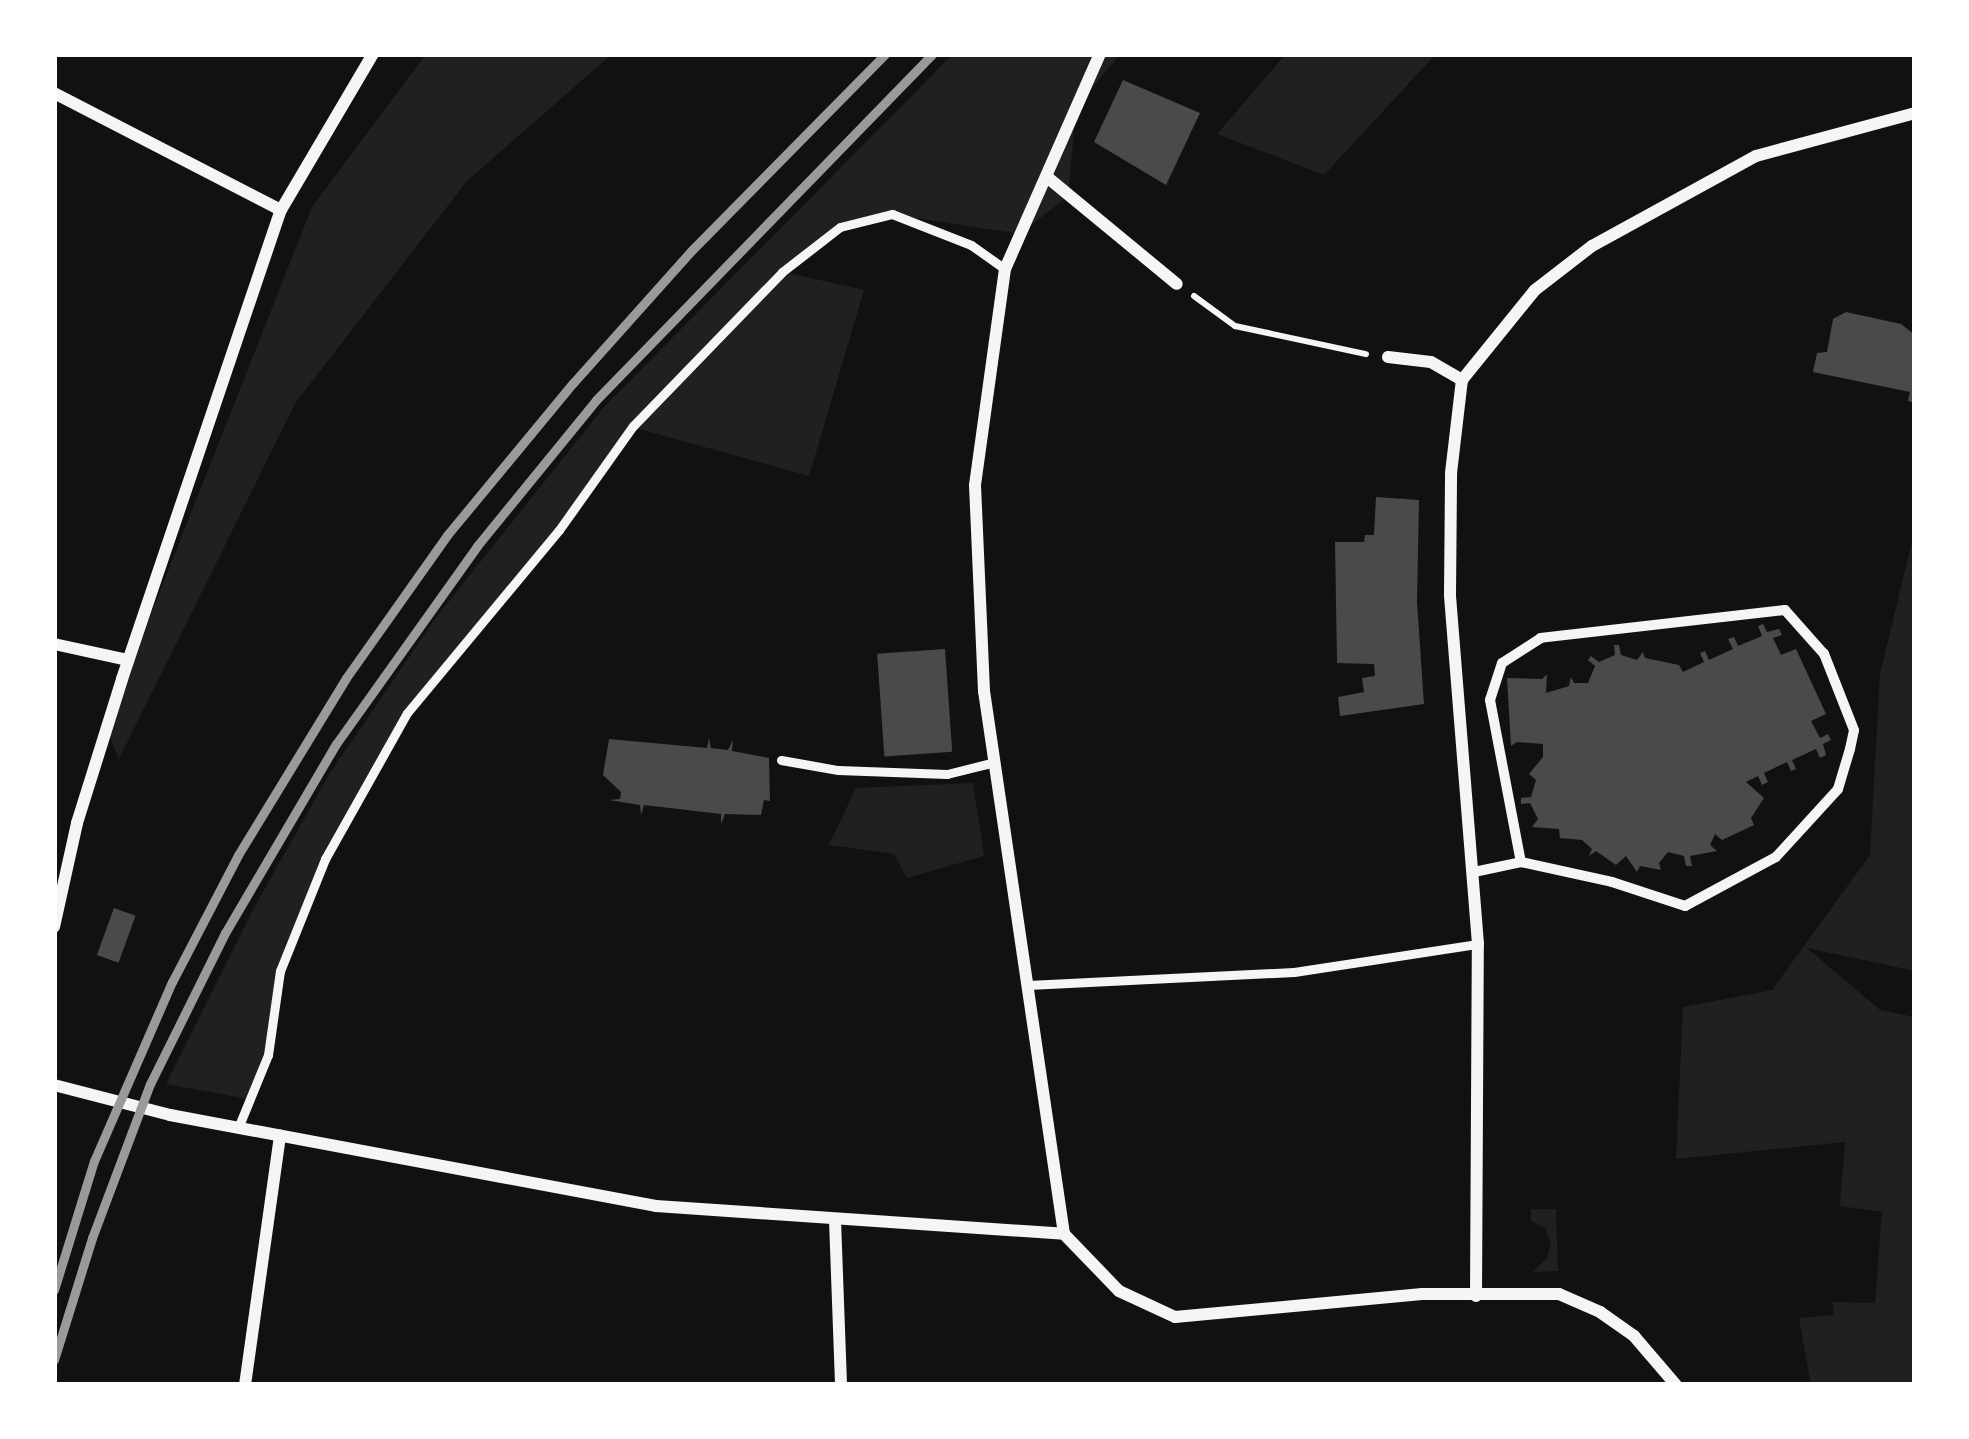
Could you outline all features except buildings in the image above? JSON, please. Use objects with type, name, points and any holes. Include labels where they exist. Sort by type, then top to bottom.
[{"type":"street","points":[[54,927],[77,823],[128,660],[281,210],[373,54]]},
{"type":"street","points":[[1100,54],[1005,269],[975,485],[984,691],[1064,1234],[1119,1291],[1175,1317],[1422,1294],[1558,1294],[1600,1312],[1634,1336],[1676,1385]]},
{"type":"street","points":[[54,94],[281,210]]},
{"type":"street","points":[[1476,1297],[1478,944],[1450,595],[1451,473],[1462,380],[1535,290],[1592,246],[1756,156],[1915,113]]},
{"type":"street","points":[[1047,177],[1177,284]]},
{"type":"street","points":[[1388,357],[1431,362],[1462,380]]},
{"type":"street","points":[[1474,872],[1521,862],[1612,882],[1685,906],[1776,857],[1838,789],[1850,749],[1854,730],[1824,654],[1785,610],[1541,638],[1502,663],[1490,700],[1521,862]]},
{"type":"street","points":[[54,644],[128,660]]},
{"type":"street","points":[[54,1084],[238,1128],[656,1206],[1064,1234]]},
{"type":"street","points":[[245,1385],[280,1135]]},
{"type":"street","points":[[835,1220],[841,1385]]},
{"type":"lane","points":[[238,1128],[268,1054],[280,971],[325,859],[407,713],[560,530],[633,426],[782,272],[840,227],[892,214],[970,245],[1005,269]]},
{"type":"lane","points":[[781,760],[838,770],[947,774],[995,762]]},
{"type":"lane","points":[[1028,985],[1294,972],[1478,944]]},
{"type":"path","points":[[1190,293],[1235,326],[1388,357]]},
{"type":"shaded area","points":[[426,54],[612,54],[467,181],[296,402],[119,759],[106,728],[312,207]]},
{"type":"shaded area","points":[[953,54],[1120,54],[1076,108],[1068,196],[1020,234],[891,214],[840,227],[784,272],[864,290],[809,476],[632,427],[559,530],[407,713],[325,859],[280,971],[268,1055],[248,1099],[166,1084],[255,906],[330,773],[437,616],[605,406]]},
{"type":"shaded area","points":[[1286,54],[1436,54],[1324,175],[1217,134]]},
{"type":"shaded area","points":[[1915,529],[1915,971],[1807,948],[1880,1010],[1915,1017],[1915,1385],[1811,1385],[1799,1318],[1834,1315],[1832,1302],[1875,1303],[1882,1212],[1840,1206],[1845,1142],[1676,1159],[1683,1007],[1772,990],[1870,855],[1880,674]]},
{"type":"shaded area","points":[[973,783],[984,856],[907,878],[894,854],[829,845],[856,788]]},
{"type":"shaded area","points":[[1531,1209],[1556,1209],[1558,1271],[1533,1272],[1547,1258],[1551,1243],[1545,1228],[1531,1221]]},
{"type":"railway","points":[[54,1290],[94,1161],[172,982],[238,855],[346,678],[448,534],[573,383],[692,250],[885,54]]},
{"type":"railway","points":[[54,1360],[92,1238],[150,1084],[225,933],[336,744],[477,546],[596,400],[932,54]]}]
